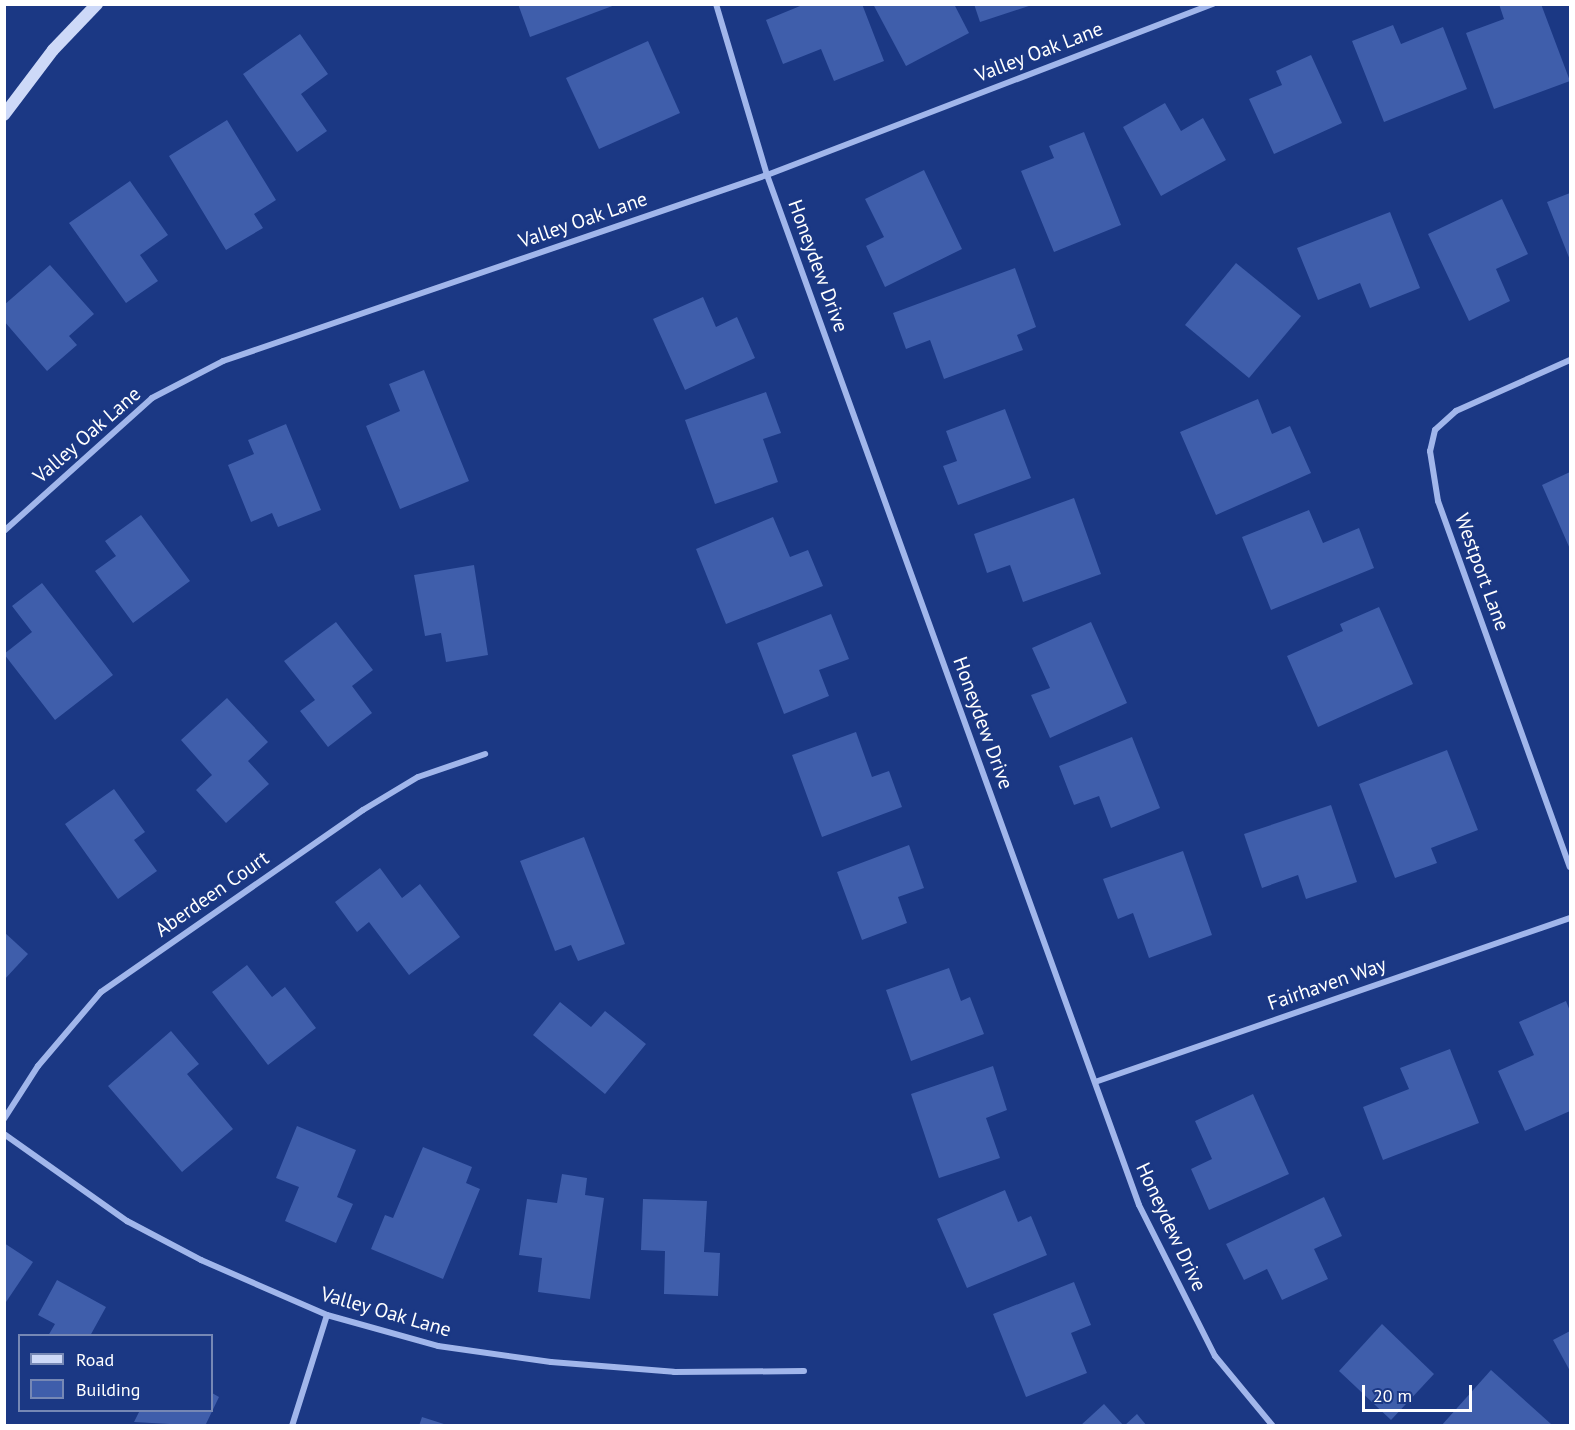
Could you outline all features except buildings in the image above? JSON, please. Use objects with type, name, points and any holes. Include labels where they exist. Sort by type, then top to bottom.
[{"type":"street","points":[[4,115],[53,50],[97,4]]},
{"type":"street","name":"Honeydew Drive","points":[[716,4],[767,175],[1139,1205],[1215,1356],[1273,1425]]},
{"type":"street","name":"Valley Oak Lane","points":[[4,531],[152,398],[222,361],[767,175],[1213,4]]},
{"type":"street","name":"Westport Lane","points":[[1570,360],[1456,411],[1435,430],[1430,451],[1438,501],[1570,867]]},
{"type":"street","name":"Aberdeen Court","points":[[4,1119],[38,1066],[100,992],[363,810],[418,777],[485,754]]},
{"type":"street","name":"Fairhaven Way","points":[[1095,1082],[1570,918]]},
{"type":"street","name":"Valley Oak Lane","points":[[4,1134],[127,1221],[201,1260],[327,1315],[438,1346],[551,1362],[675,1372],[804,1371]]},
{"type":"street","points":[[292,1425],[327,1315]]}]
